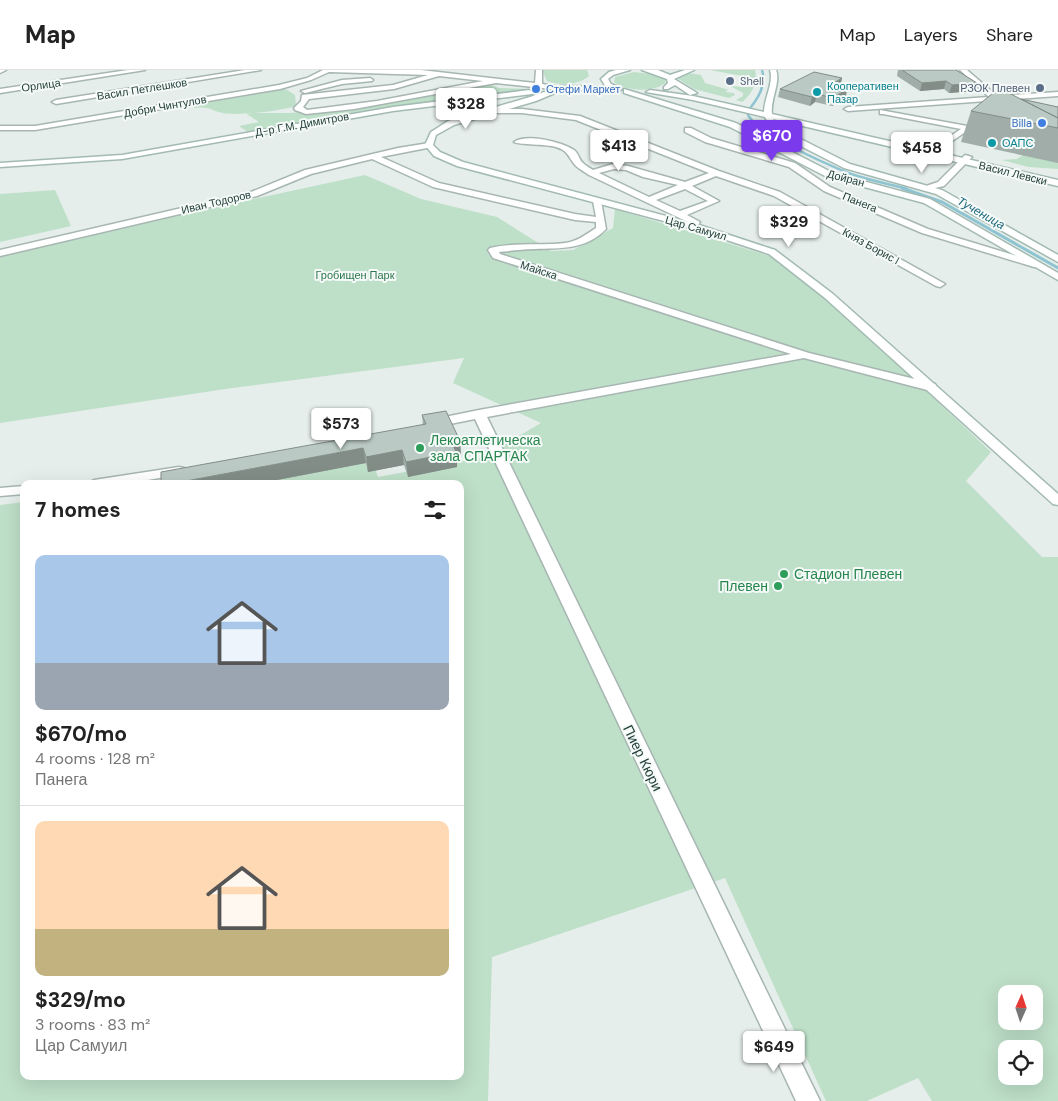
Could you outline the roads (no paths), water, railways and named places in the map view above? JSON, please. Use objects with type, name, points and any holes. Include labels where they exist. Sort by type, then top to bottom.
[{"type":"street","points":[[92,70],[97,77]]},
{"type":"street","name":"Орлица","points":[[0,91],[142,70]]},
{"type":"street","name":"Васил Петлешков","points":[[60,112],[169,95],[258,70]]},
{"type":"street","points":[[327,70],[400,70],[561,88]]},
{"type":"street","name":"Добри Чинтулов","points":[[0,128],[35,128],[60,112],[169,95],[280,87],[308,79],[327,70]]},
{"type":"street","points":[[400,70],[380,79],[342,82],[309,88],[304,91],[305,100],[298,108],[302,111],[322,111],[374,106],[494,81]]},
{"type":"street","points":[[538,85],[540,80],[539,70]]},
{"type":"street","name":"Д-р Г.М. Димитров","points":[[0,164],[122,157],[393,109],[561,88],[627,70]]},
{"type":"street","points":[[646,70],[655,70]]},
{"type":"street","name":"Васил Левски","points":[[646,70],[672,79],[691,92],[735,106]]},
{"type":"street","points":[[646,92],[663,89],[672,84],[672,79],[691,70]]},
{"type":"street","points":[[766,113],[775,75],[773,70]]},
{"type":"street","points":[[963,70],[996,99]]},
{"type":"street","points":[[305,97],[394,87],[440,74]]},
{"type":"street","points":[[154,75],[169,95]]},
{"type":"street","points":[[604,76],[608,85],[623,90]]},
{"type":"street","points":[[51,84],[60,112]]},
{"type":"street","points":[[430,145],[432,135],[439,128],[533,99],[561,88]]},
{"type":"street","name":"Васил Левски","points":[[561,88],[623,90],[678,95],[735,106],[966,159],[1058,183]]},
{"type":"street","name":"Дойран","points":[[623,90],[733,126],[830,175],[927,201],[1058,277]]},
{"type":"street","points":[[848,110],[1058,94]]},
{"type":"street","points":[[864,108],[967,128],[946,144]]},
{"type":"street","name":"Княз Борис I","points":[[491,111],[530,112],[577,118],[716,173],[777,194],[940,284]]},
{"type":"street","name":"Васил Левски","points":[[766,113],[806,124],[966,159],[1028,171],[1058,174]]},
{"type":"street","name":"Дойран","points":[[766,113],[772,126],[782,133],[847,166],[929,188],[1056,256]]},
{"type":"street","points":[[782,133],[789,126],[806,124]]},
{"type":"street","name":"Панега","points":[[688,130],[708,140],[792,165],[827,189],[925,230],[1037,265]]},
{"type":"street","points":[[518,142],[539,141],[561,146],[573,153],[579,164],[592,173],[695,222],[693,226]]},
{"type":"street","name":"Иван Тодоров","points":[[0,253],[254,194],[308,172],[398,150],[430,145]]},
{"type":"street","name":"Цар Самуил","points":[[430,145],[437,154],[460,164],[693,226],[778,255],[807,277],[1055,495]]},
{"type":"street","points":[[782,150],[782,157],[792,165]]},
{"type":"street","points":[[375,157],[436,184],[575,217],[601,220],[597,201]]},
{"type":"street","points":[[929,188],[941,184],[966,159]]},
{"type":"street","points":[[592,173],[614,166],[628,168],[646,175],[676,180],[715,201],[679,214]]},
{"type":"street","points":[[649,200],[716,173]]},
{"type":"street","name":"Майска","points":[[601,220],[601,229],[586,239],[567,246],[533,246],[493,250],[496,256],[805,355],[931,387]]},
{"type":"street","points":[[420,426],[805,355]]},
{"type":"street","name":"Пиер Кюри","points":[[479,414],[808,1101]]},
{"type":"street","points":[[121,480],[195,469]]},
{"type":"street","points":[[0,492],[20,490]]},
{"type":"waterway","name":"Тученица","points":[[762,70],[762,87],[747,112],[752,120],[762,129],[810,156],[841,170],[907,189]]},
{"type":"waterway","name":"Тученица","points":[[902,188],[942,202],[1058,268]]},
{"type":"place","name":"Shell","points":[[730,81]]},
{"type":"place","name":"РЗОК Плевен","points":[[1040,88]]},
{"type":"place","name":"Стефи Маркет","points":[[536,89]]},
{"type":"place","name":"Кооперативен Пазар","points":[[817,92]]},
{"type":"place","name":"Billa","points":[[1042,123]]},
{"type":"place","name":"ОАПС","points":[[992,143]]},
{"type":"place","name":"Лекоатлетическа зала СПАРТАК","points":[[420,448]]},
{"type":"place","name":"Стадион Плевен","points":[[784,574]]},
{"type":"place","name":"Плевен","points":[[778,586]]},
{"type":"park label","name":"Гробищен Парк","points":[[355,275]]}]
